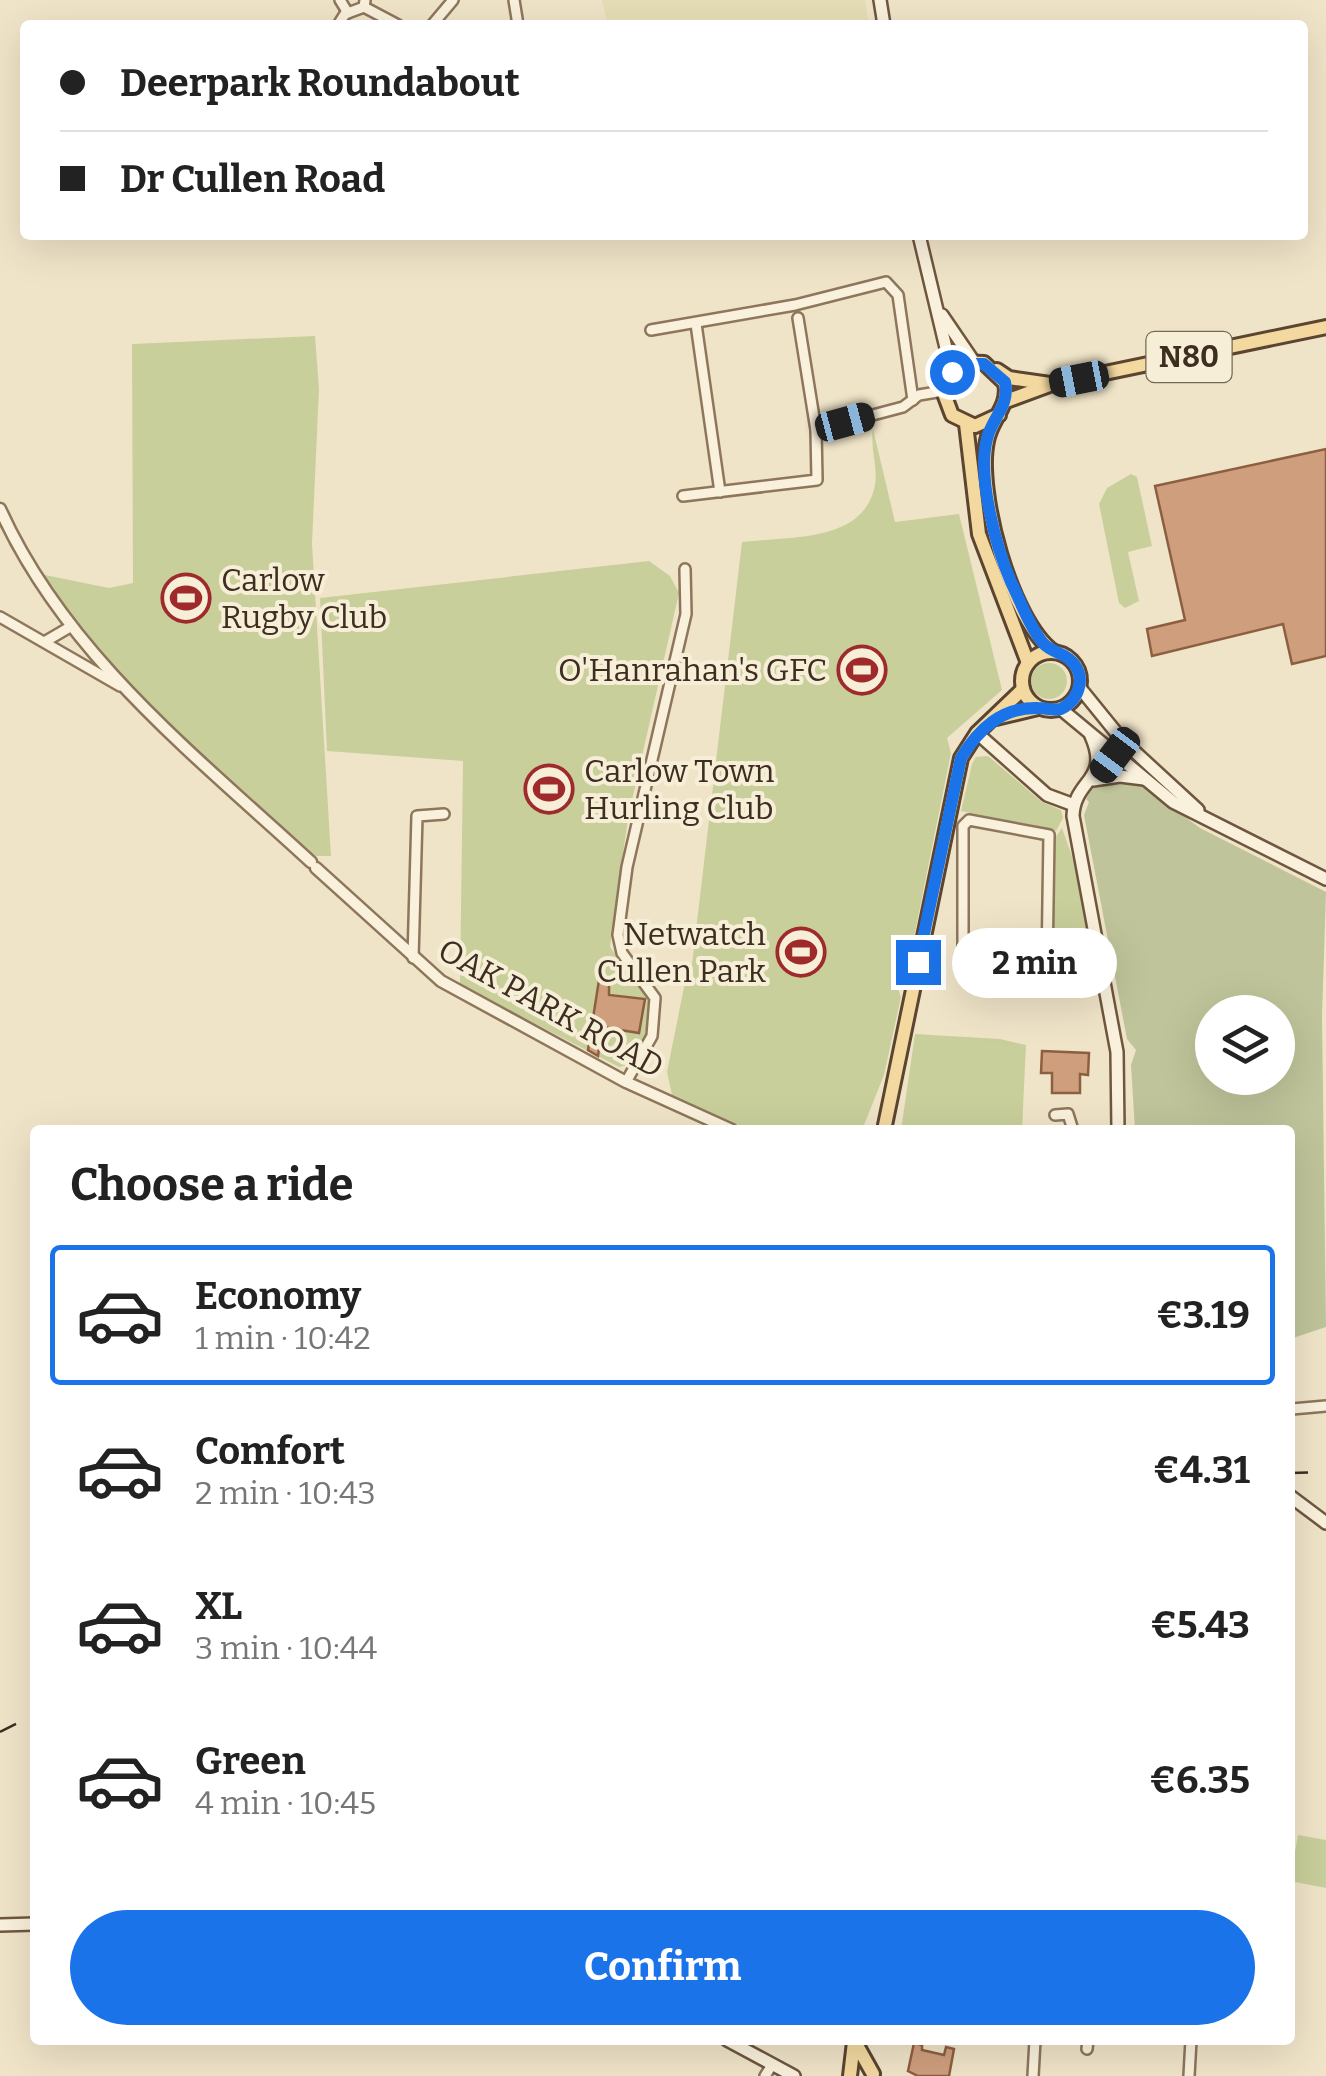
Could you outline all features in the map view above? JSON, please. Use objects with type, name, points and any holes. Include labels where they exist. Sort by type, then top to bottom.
[{"type":"main road","points":[[919,240],[952,372],[944,391],[952,415],[966,424],[984,424],[999,415]]},
{"type":"main road","points":[[937,307],[974,362],[952,372]]},
{"type":"main road","name":"N80","points":[[1006,401],[1052,384],[1326,328]]},
{"type":"main road","name":"N80","points":[[974,362],[1010,378],[1052,384]]},
{"type":"main road","points":[[994,368],[1005,382],[1006,401],[987,438],[985,464],[996,542],[1032,626],[1054,652],[1074,664],[1080,688],[1123,741],[1203,815]]},
{"type":"main road","points":[[885,1125],[961,758],[977,733],[1023,689],[1028,663],[979,534],[966,424]]},
{"type":"main road","points":[[1028,663],[1054,652]]},
{"type":"main road","points":[[1061,709],[1080,688]]},
{"type":"main road","points":[[1023,689],[1038,708]]},
{"type":"main road","points":[[995,718],[1038,708],[1061,709],[1173,802],[1326,879]]},
{"type":"main road","points":[[977,733],[1047,795],[1074,805]]},
{"type":"main road","points":[[1092,736],[1098,764],[1095,779]]},
{"type":"main road","points":[[1118,1125],[1116,1052],[1074,805],[1123,741]]},
{"type":"main road","points":[[1095,779],[1144,779]]},
{"type":"main road","points":[[1295,1500],[1326,1523]]},
{"type":"main road","points":[[0,1926],[30,1924]]},
{"type":"main road","points":[[734,2045],[768,2070],[794,2076]]},
{"type":"main road","points":[[850,2076],[854,2045]]},
{"type":"main road","points":[[856,2045],[870,2076]]},
{"type":"street","points":[[340,0],[348,13]]},
{"type":"street","points":[[436,20],[452,0]]},
{"type":"street","points":[[342,20],[364,3],[390,20]]},
{"type":"street","points":[[651,330],[696,324],[886,282],[898,296],[913,400]]},
{"type":"street","points":[[683,496],[817,480],[816,430],[798,318]]},
{"type":"street","points":[[696,324],[720,492]]},
{"type":"street","points":[[816,430],[903,408],[913,400],[944,391]]},
{"type":"street","name":"OAK PARK ROAD","points":[[0,509],[46,594],[130,692],[413,958],[441,981],[626,1082],[721,1125]]},
{"type":"street","points":[[626,1082],[652,1036],[655,998],[622,953],[618,934],[627,867],[686,614],[686,569]]},
{"type":"street","points":[[0,617],[130,692]]},
{"type":"street","points":[[46,641],[70,626]]},
{"type":"street","points":[[413,958],[417,816],[444,814]]},
{"type":"street","points":[[1047,967],[1048,835],[969,820],[963,826],[962,952],[1104,978]]},
{"type":"street","points":[[1055,1115],[1068,1114],[1071,1125]]},
{"type":"street","points":[[1295,1408],[1326,1406]]},
{"type":"street","points":[[1034,2076],[1035,2045]]},
{"type":"street","points":[[1189,2076],[1190,2045]]},
{"type":"shaded area","points":[[602,0],[865,0],[868,20],[607,20]]},
{"type":"green space","name":"Carlow Rugby Club","points":[[315,336],[319,389],[312,544],[331,856],[316,856],[169,723],[100,652],[40,574],[109,588],[133,583],[132,344]]},
{"type":"green space","points":[[873,429],[895,522],[959,514],[1002,690],[947,738],[951,753],[912,947],[900,971],[901,997],[884,1075],[864,1125],[739,1125],[672,1095],[667,1072],[686,977],[691,972],[742,542],[823,533],[856,518],[868,504],[875,485]]},
{"type":"green space","points":[[1131,474],[1137,477],[1152,546],[1128,552],[1139,601],[1125,608],[1119,603],[1099,504],[1107,488]]},
{"type":"green space","name":"Carlow Town Hurling Club","points":[[649,561],[670,576],[679,593],[628,818],[610,947],[650,1000],[644,1042],[632,1064],[619,1067],[460,985],[463,761],[327,751],[320,598]]},
{"type":"green space","points":[[1049,663],[1062,668],[1067,681],[1062,694],[1049,699],[1036,694],[1031,681],[1036,668]]},
{"type":"green space","points":[[988,756],[1042,802],[1061,810],[1063,818],[1056,831],[961,811],[972,764],[976,757]]},
{"type":"green space","points":[[1112,780],[1143,786],[1200,828],[1326,892],[1322,1016],[1326,1327],[1295,1337],[1295,1125],[1135,1125],[1131,1065],[1136,1050],[1127,1039],[1084,815],[1089,802],[1086,799],[1093,787]]},
{"type":"green space","points":[[1062,828],[1074,862],[1093,964],[1089,971],[1051,958],[1052,842]]},
{"type":"green space","points":[[915,1034],[1000,1039],[1026,1045],[1022,1125],[902,1125]]},
{"type":"green space","points":[[1298,1835],[1326,1840],[1326,1888],[1295,1882]]},
{"type":"building","points":[[1326,449],[1326,656],[1292,664],[1283,624],[1152,656],[1147,629],[1185,620],[1155,486]]},
{"type":"building","points":[[599,980],[609,981],[609,995],[645,999],[639,1033],[602,1027],[598,1056],[588,1050]]},
{"type":"building","points":[[1042,1051],[1089,1053],[1088,1075],[1080,1074],[1080,1093],[1052,1093],[1052,1073],[1041,1073]]},
{"type":"building","points":[[914,2045],[944,2055],[946,2047],[954,2049],[949,2076],[918,2076],[908,2071]]},
{"type":"railway","points":[[1295,1473],[1326,1472]]},
{"type":"railway","points":[[0,1732],[30,1717]]},
{"type":"place","name":"Carlow Rugby Club","points":[[186,598]]},
{"type":"place","name":"O'Hanrahan's GFC","points":[[862,670]]},
{"type":"place","name":"Carlow Town Hurling Club","points":[[549,789]]},
{"type":"place","name":"Netwatch Cullen Park","points":[[801,952]]},
{"type":"route","points":[[918,962],[961,758],[977,733],[995,718],[1038,708],[1061,709],[1070,704],[1080,688],[1074,664],[1045,646],[1032,626],[996,542],[985,464],[987,438],[1006,401],[1005,382],[994,368],[974,362],[952,372]]}]
